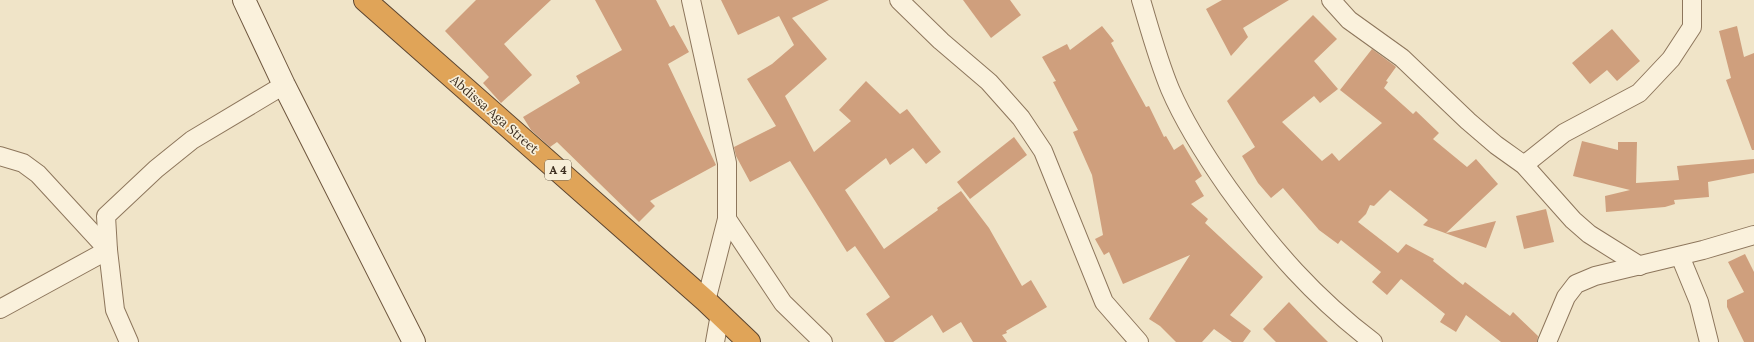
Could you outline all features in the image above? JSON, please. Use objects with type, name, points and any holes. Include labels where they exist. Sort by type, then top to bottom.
[{"type":"highway","name":"Abdissa Aga Street","points":[[365,0],[713,308],[749,342]]},
{"type":"street","points":[[244,0],[284,85],[414,342]]},
{"type":"street","points":[[691,0],[727,162],[727,219],[713,308],[715,342]]},
{"type":"street","points":[[899,0],[941,41],[989,82],[1021,118],[1043,151],[1104,302],[1139,342]]},
{"type":"street","points":[[1141,0],[1156,51],[1170,90],[1212,165],[1282,259],[1318,295],[1350,324],[1373,342]]},
{"type":"street","points":[[1331,0],[1349,20],[1402,58],[1468,121],[1496,145],[1524,165],[1564,210],[1584,229],[1640,266]]},
{"type":"street","points":[[1524,165],[1564,132],[1639,93],[1671,59],[1692,27],[1692,0]]},
{"type":"street","points":[[129,342],[115,310],[108,250],[106,216],[131,192],[192,140],[284,85]]},
{"type":"street","points":[[0,156],[23,163],[38,174],[108,250]]},
{"type":"street","points":[[727,219],[783,303],[823,342]]},
{"type":"street","points":[[1547,342],[1566,297],[1576,284],[1595,276],[1680,256],[1754,235]]},
{"type":"street","points":[[0,309],[108,250]]},
{"type":"street","points":[[1680,256],[1699,302],[1709,342]]},
{"type":"building","points":[[476,0],[551,0],[504,44],[532,75],[501,103],[483,83],[489,77],[445,31]]},
{"type":"building","points":[[595,0],[656,0],[670,27],[674,25],[689,52],[668,64],[716,165],[650,201],[655,206],[639,222],[557,142],[550,147],[531,130],[523,117],[580,83],[576,76],[622,50]]},
{"type":"building","points":[[721,0],[829,0],[792,18],[827,59],[785,96],[814,152],[851,121],[839,110],[866,81],[900,114],[907,109],[941,152],[926,164],[913,148],[890,165],[886,158],[845,190],[884,249],[938,210],[937,208],[961,191],[989,228],[1022,286],[1031,280],[1047,307],[1006,331],[1007,333],[1002,335],[1007,342],[973,342],[961,322],[943,333],[932,315],[893,342],[885,342],[866,314],[890,297],[855,246],[847,252],[790,161],[750,182],[736,156],[734,147],[776,126],[747,79],[772,64],[794,45],[779,16],[738,35]]},
{"type":"building","points":[[963,0],[1010,0],[1021,15],[991,38]]},
{"type":"building","points":[[1222,0],[1289,0],[1243,28],[1248,37],[1231,56],[1206,9]]},
{"type":"building","points":[[1313,15],[1337,39],[1314,61],[1338,89],[1320,103],[1314,96],[1282,122],[1322,161],[1332,153],[1339,161],[1382,123],[1340,90],[1372,49],[1395,66],[1396,67],[1386,81],[1388,82],[1384,88],[1413,114],[1416,111],[1439,133],[1433,139],[1467,167],[1476,159],[1498,184],[1446,233],[1496,221],[1486,248],[1423,225],[1428,220],[1390,190],[1374,206],[1370,205],[1366,214],[1358,222],[1398,253],[1406,244],[1434,259],[1433,261],[1463,285],[1465,282],[1510,316],[1513,312],[1538,336],[1537,342],[1501,342],[1466,315],[1456,332],[1440,322],[1445,314],[1401,279],[1387,295],[1372,282],[1381,272],[1341,240],[1338,244],[1319,230],[1283,188],[1271,198],[1258,183],[1242,156],[1255,147],[1227,101]]},
{"type":"building","points":[[1102,26],[1114,41],[1111,43],[1146,107],[1149,106],[1164,137],[1166,136],[1174,150],[1183,144],[1202,176],[1195,181],[1204,196],[1191,204],[1208,219],[1205,223],[1263,277],[1230,315],[1251,331],[1243,342],[1232,342],[1214,329],[1202,342],[1176,342],[1160,326],[1149,319],[1190,255],[1123,284],[1109,252],[1104,255],[1095,239],[1103,235],[1092,175],[1073,132],[1078,130],[1053,82],[1056,81],[1042,57],[1067,44],[1070,50]]},
{"type":"building","points":[[1737,26],[1744,57],[1754,53],[1754,150],[1752,150],[1726,80],[1731,78],[1719,31]]},
{"type":"building","points":[[1612,29],[1640,61],[1617,81],[1607,70],[1590,84],[1572,63]]},
{"type":"building","points":[[1014,137],[1027,155],[970,199],[957,182]]},
{"type":"building","points":[[1582,141],[1618,150],[1618,142],[1637,142],[1636,183],[1679,180],[1677,166],[1754,159],[1754,173],[1708,182],[1709,197],[1674,200],[1675,204],[1665,207],[1606,212],[1605,196],[1630,190],[1573,176]]},
{"type":"building","points":[[1546,209],[1554,242],[1524,249],[1516,216]]},
{"type":"building","points":[[1745,254],[1754,272],[1754,342],[1744,342],[1727,307],[1727,300],[1744,292],[1728,262]]},
{"type":"building","points":[[1289,302],[1328,342],[1276,342],[1263,329]]}]
